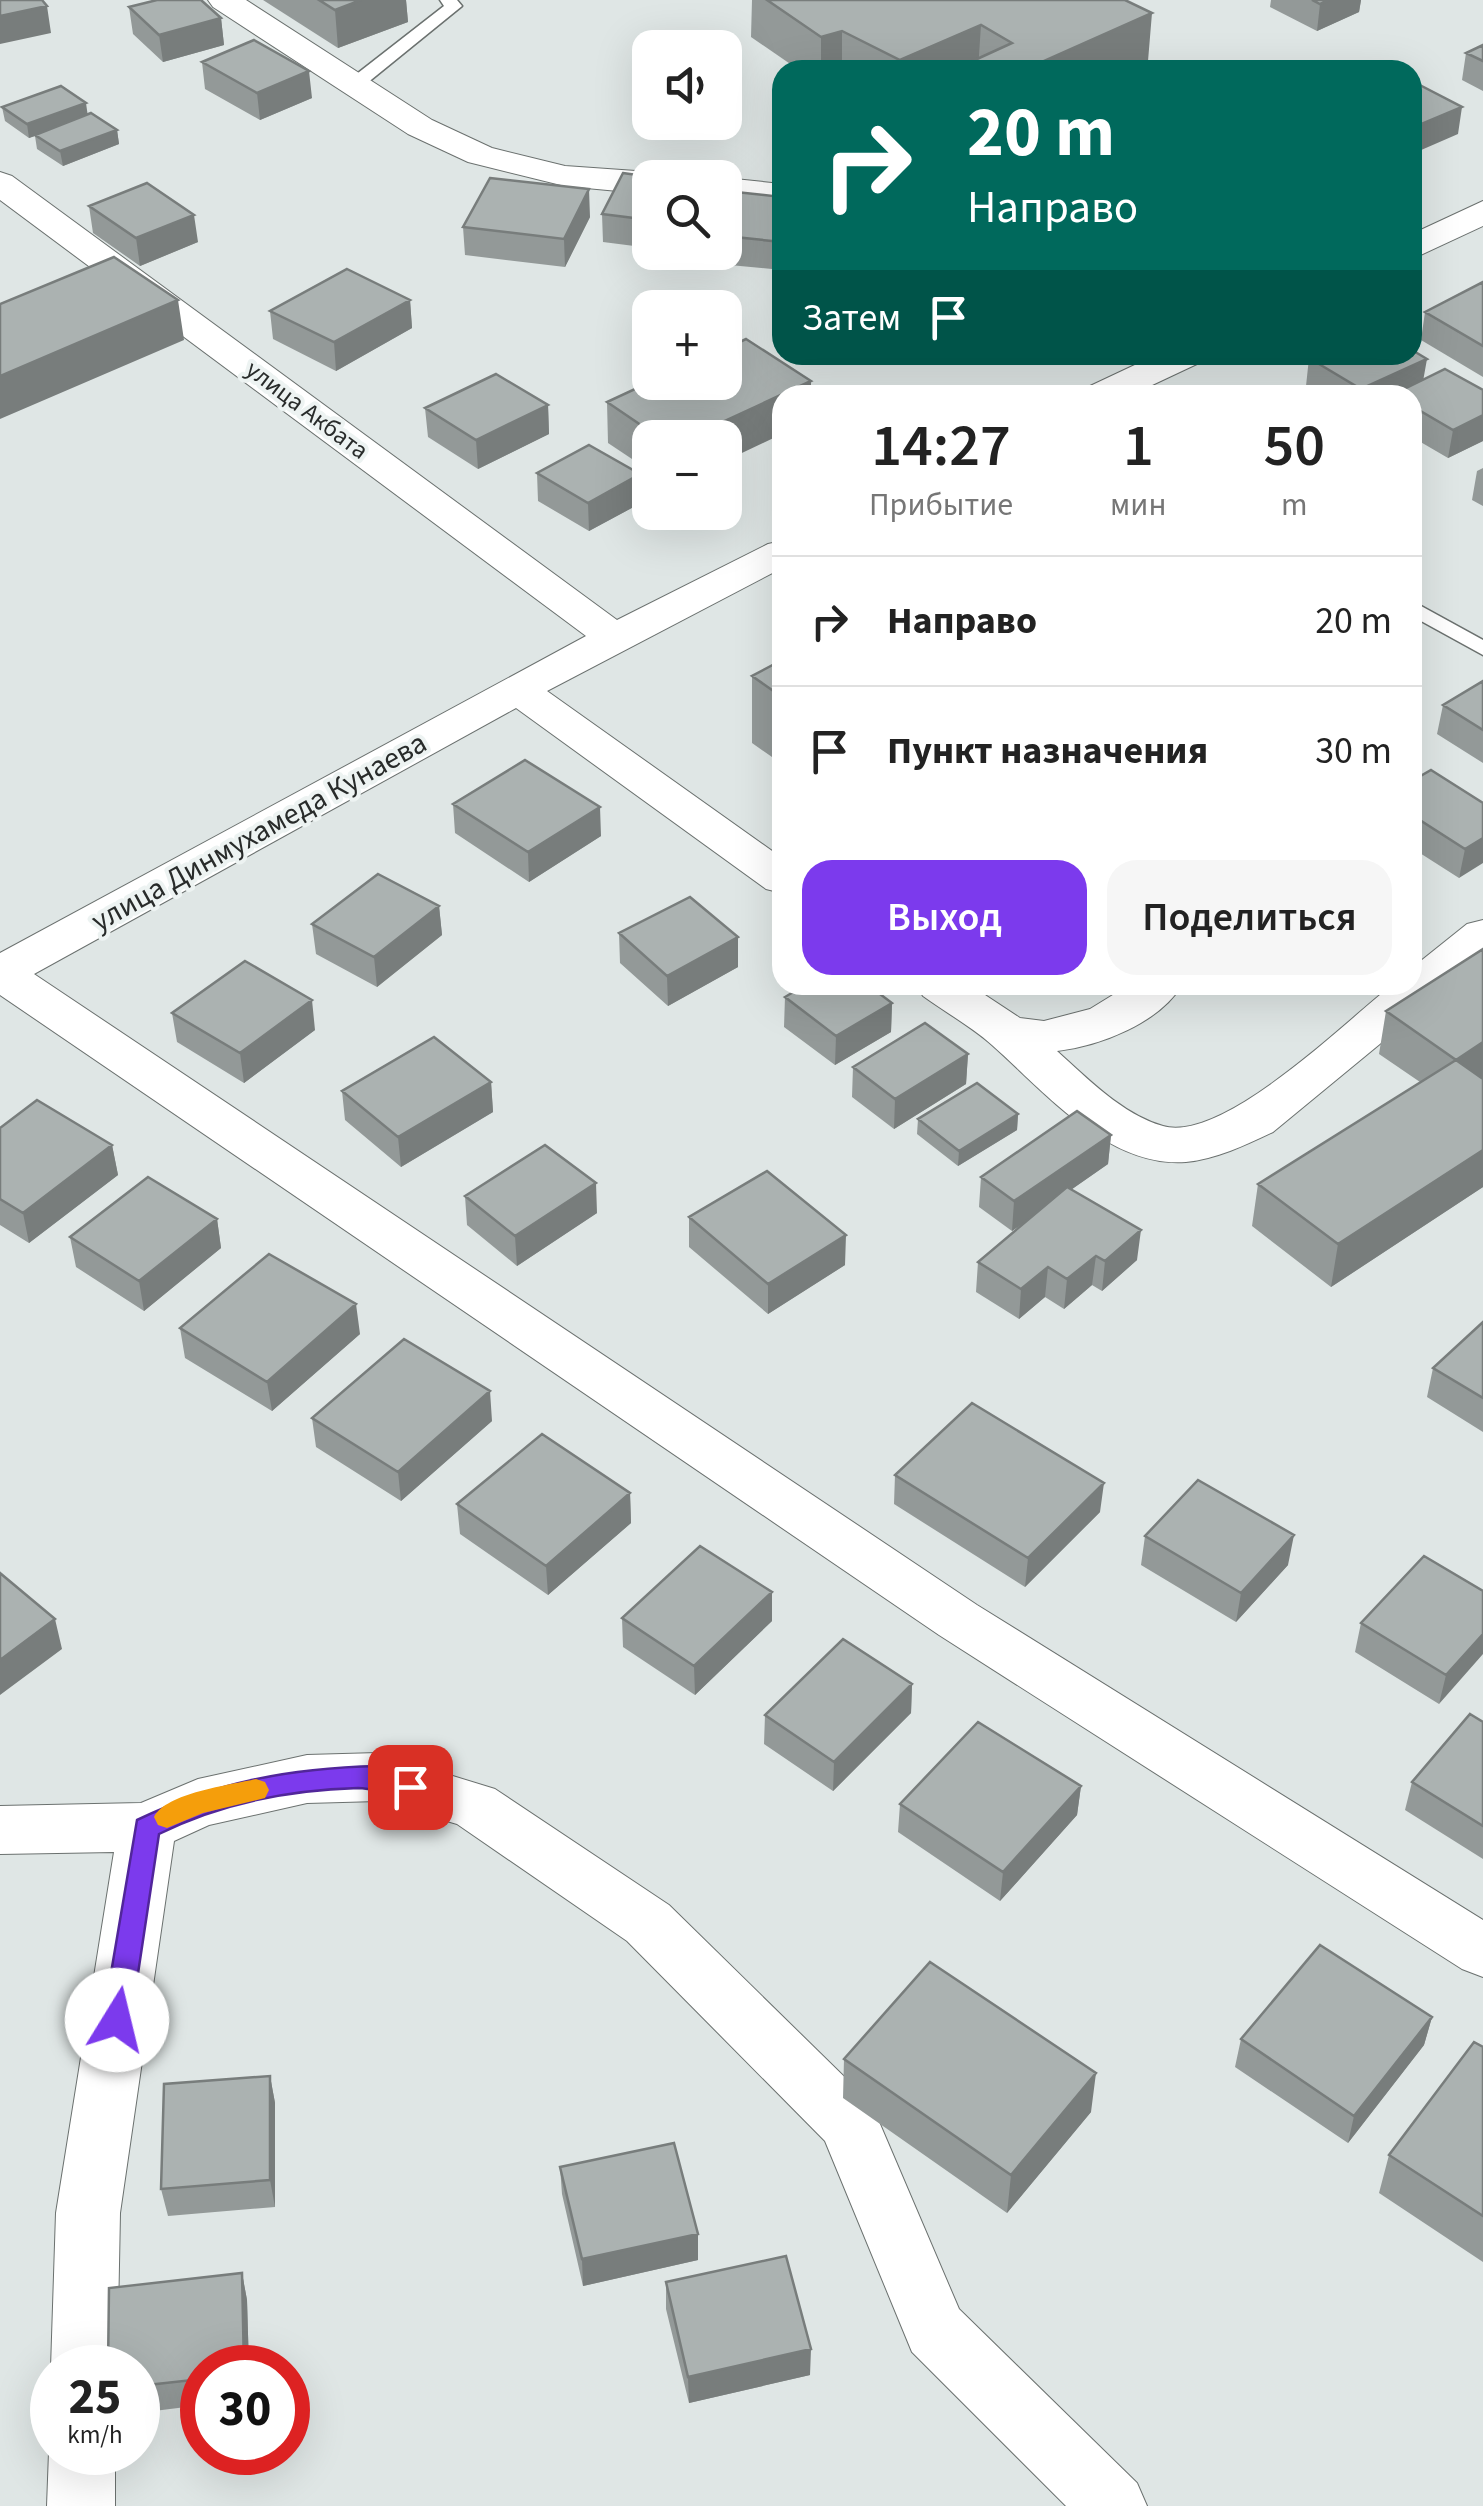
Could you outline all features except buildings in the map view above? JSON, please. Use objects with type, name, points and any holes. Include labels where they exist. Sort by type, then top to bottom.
[{"type":"street","points":[[224,0],[420,127],[480,155],[565,176],[632,182]]},
{"type":"street","name":"улица Акбата","points":[[0,183],[614,637]]},
{"type":"street","points":[[742,190],[772,193]]},
{"type":"street","points":[[1422,242],[1483,212]]},
{"type":"street","points":[[1123,385],[1165,365]]},
{"type":"street","name":"улица Динмухамеда Кунаева","points":[[0,973],[614,637],[772,559]]},
{"type":"street","points":[[519,690],[772,872]]},
{"type":"street","points":[[1422,984],[1483,934]]},
{"type":"street","points":[[0,973],[958,1620],[1483,1951]]},
{"type":"street","points":[[953,995],[1003,1029],[1126,1132],[1174,1146],[1214,1140],[1256,1120],[1409,995]]},
{"type":"street","points":[[1003,1029],[1035,1036],[1073,1032],[1100,1024],[1147,995]]},
{"type":"street","points":[[0,1830],[147,1828],[198,1803],[308,1779],[378,1777],[475,1806],[648,1922],[849,2123],[935,2330],[1112,2506]]},
{"type":"street","points":[[0,1801],[147,1828]]},
{"type":"street","points":[[85,2345],[88,2213],[147,1828]]},
{"type":"street","points":[[81,2506],[82,2475]]},
{"type":"lane","points":[[355,84],[454,6],[448,0]]},
{"type":"lane","points":[[1422,613],[1483,649]]},
{"type":"slow traffic","points":[[167,1817],[198,1803],[256,1790]]},
{"type":"route","points":[[117,2020],[147,1828],[198,1803],[308,1779],[378,1777],[410,1787]]}]
